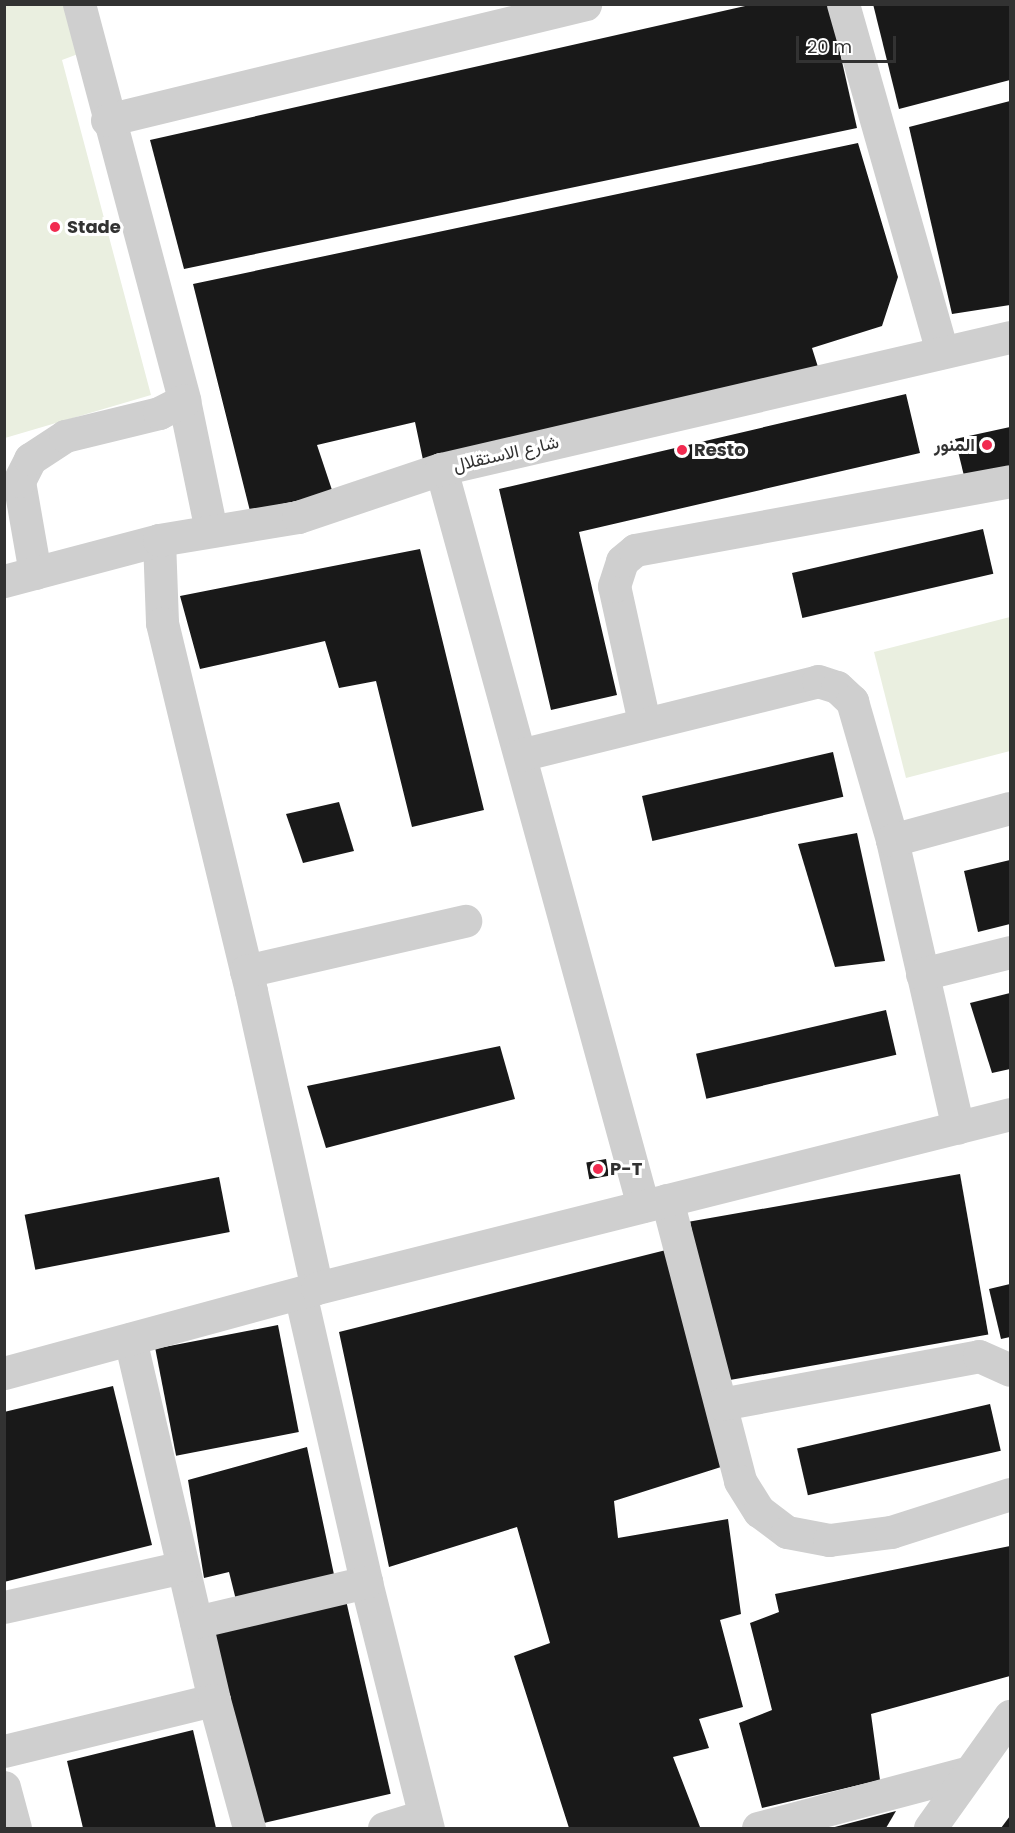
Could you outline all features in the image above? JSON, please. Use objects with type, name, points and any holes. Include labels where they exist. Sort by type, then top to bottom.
[{"type":"street","points":[[79,4],[107,120],[184,400],[211,530]]},
{"type":"street","points":[[107,120],[585,4]]},
{"type":"street","points":[[843,4],[942,352]]},
{"type":"street","name":"شارع الاستقلال","points":[[20,577],[159,540],[298,517],[441,469],[1011,337]]},
{"type":"street","points":[[20,577],[19,480],[30,459],[65,436],[159,413],[184,400]]},
{"type":"street","points":[[441,469],[520,755],[655,1203],[721,1404],[740,1481],[759,1511],[788,1532],[829,1540],[891,1532],[1011,1494]]},
{"type":"street","points":[[644,722],[614,586],[622,561],[635,550],[1011,481]]},
{"type":"street","points":[[159,540],[162,624],[246,971],[366,1582],[425,1822],[384,1828]]},
{"type":"street","points":[[520,755],[644,722],[708,711],[818,681],[837,687],[852,701],[891,840],[958,1128]]},
{"type":"street","points":[[891,840],[1011,808]]},
{"type":"street","points":[[246,971],[465,921]]},
{"type":"street","points":[[922,974],[1011,952]]},
{"type":"street","points":[[4,1373],[309,1291],[1011,1114]]},
{"type":"street","points":[[130,1339],[214,1700],[249,1828]]},
{"type":"street","points":[[721,1404],[979,1356],[1011,1370]]},
{"type":"street","points":[[4,1607],[183,1567]]},
{"type":"street","points":[[196,1622],[366,1582]]},
{"type":"street","points":[[4,1751],[214,1700]]},
{"type":"street","points":[[930,1828],[1011,1716]]},
{"type":"street","points":[[758,1828],[970,1772]]},
{"type":"street","points":[[4,1787],[15,1828]]},
{"type":"shaded area","name":"Stade","points":[[5,5],[64,5],[78,54],[62,60],[151,395],[5,438]]},
{"type":"shaded area","points":[[1010,617],[1010,751],[906,778],[874,652]]},
{"type":"building","points":[[754,4],[829,4],[857,128],[184,269],[150,140]]},
{"type":"building","points":[[873,4],[1010,4],[1010,80],[899,109]]},
{"type":"building","points":[[1010,101],[1010,305],[952,314],[909,127]]},
{"type":"building","points":[[858,143],[898,277],[882,326],[812,348],[818,367],[423,460],[415,422],[317,445],[333,493],[250,511],[193,284]]},
{"type":"building","points":[[906,394],[920,453],[579,532],[617,695],[551,710],[499,489]]},
{"type":"building","points":[[1010,427],[1010,474],[966,484],[955,439]]},
{"type":"building","points":[[983,529],[993,574],[802,618],[792,573]]},
{"type":"building","points":[[420,549],[484,810],[412,827],[376,681],[339,688],[325,641],[200,669],[180,596]]},
{"type":"building","points":[[833,752],[843,797],[652,841],[642,796]]},
{"type":"building","points":[[339,802],[354,851],[303,863],[286,814]]},
{"type":"building","points":[[857,833],[885,961],[835,967],[798,844]]},
{"type":"building","points":[[1010,860],[1010,924],[978,932],[964,871]]},
{"type":"building","points":[[1010,993],[1010,1069],[992,1073],[970,1003]]},
{"type":"building","points":[[886,1010],[896,1055],[706,1099],[696,1054]]},
{"type":"building","points":[[500,1046],[515,1099],[326,1148],[307,1086]]},
{"type":"building","name":"P-T","points":[[606,1159],[609,1176],[589,1179],[586,1162]]},
{"type":"building","points":[[960,1174],[988,1335],[718,1382],[690,1222]]},
{"type":"building","points":[[219,1177],[230,1232],[35,1270],[25,1215]]},
{"type":"building","points":[[666,1250],[721,1467],[614,1501],[618,1538],[728,1519],[741,1614],[720,1620],[743,1707],[699,1719],[709,1748],[673,1757],[700,1827],[569,1828],[514,1656],[550,1643],[517,1527],[389,1567],[339,1332]]},
{"type":"building","points":[[1010,1284],[1010,1337],[1001,1339],[989,1289]]},
{"type":"building","points":[[278,1325],[299,1432],[176,1456],[155,1349]]},
{"type":"building","points":[[113,1386],[152,1545],[4,1582],[4,1412]]},
{"type":"building","points":[[990,1404],[1001,1451],[808,1495],[797,1449]]},
{"type":"building","points":[[307,1447],[336,1584],[237,1604],[229,1572],[204,1578],[188,1480]]},
{"type":"building","points":[[1010,1546],[1010,1676],[871,1714],[880,1780],[762,1808],[739,1723],[772,1710],[750,1623],[779,1612],[775,1594]]},
{"type":"building","points":[[345,1596],[391,1794],[253,1826],[208,1628]]},
{"type":"building","points":[[193,1730],[216,1828],[83,1828],[67,1761]]},
{"type":"building","points":[[896,1811],[886,1828],[831,1828]]},
{"type":"building","points":[[1010,1816],[1010,1828],[1001,1828]]},
{"type":"place","name":"Stade","points":[[55,227]]},
{"type":"place","name":"المنور","points":[[987,445]]},
{"type":"place","name":"Resto","points":[[682,450]]},
{"type":"place","name":"P-T","points":[[598,1169]]}]
